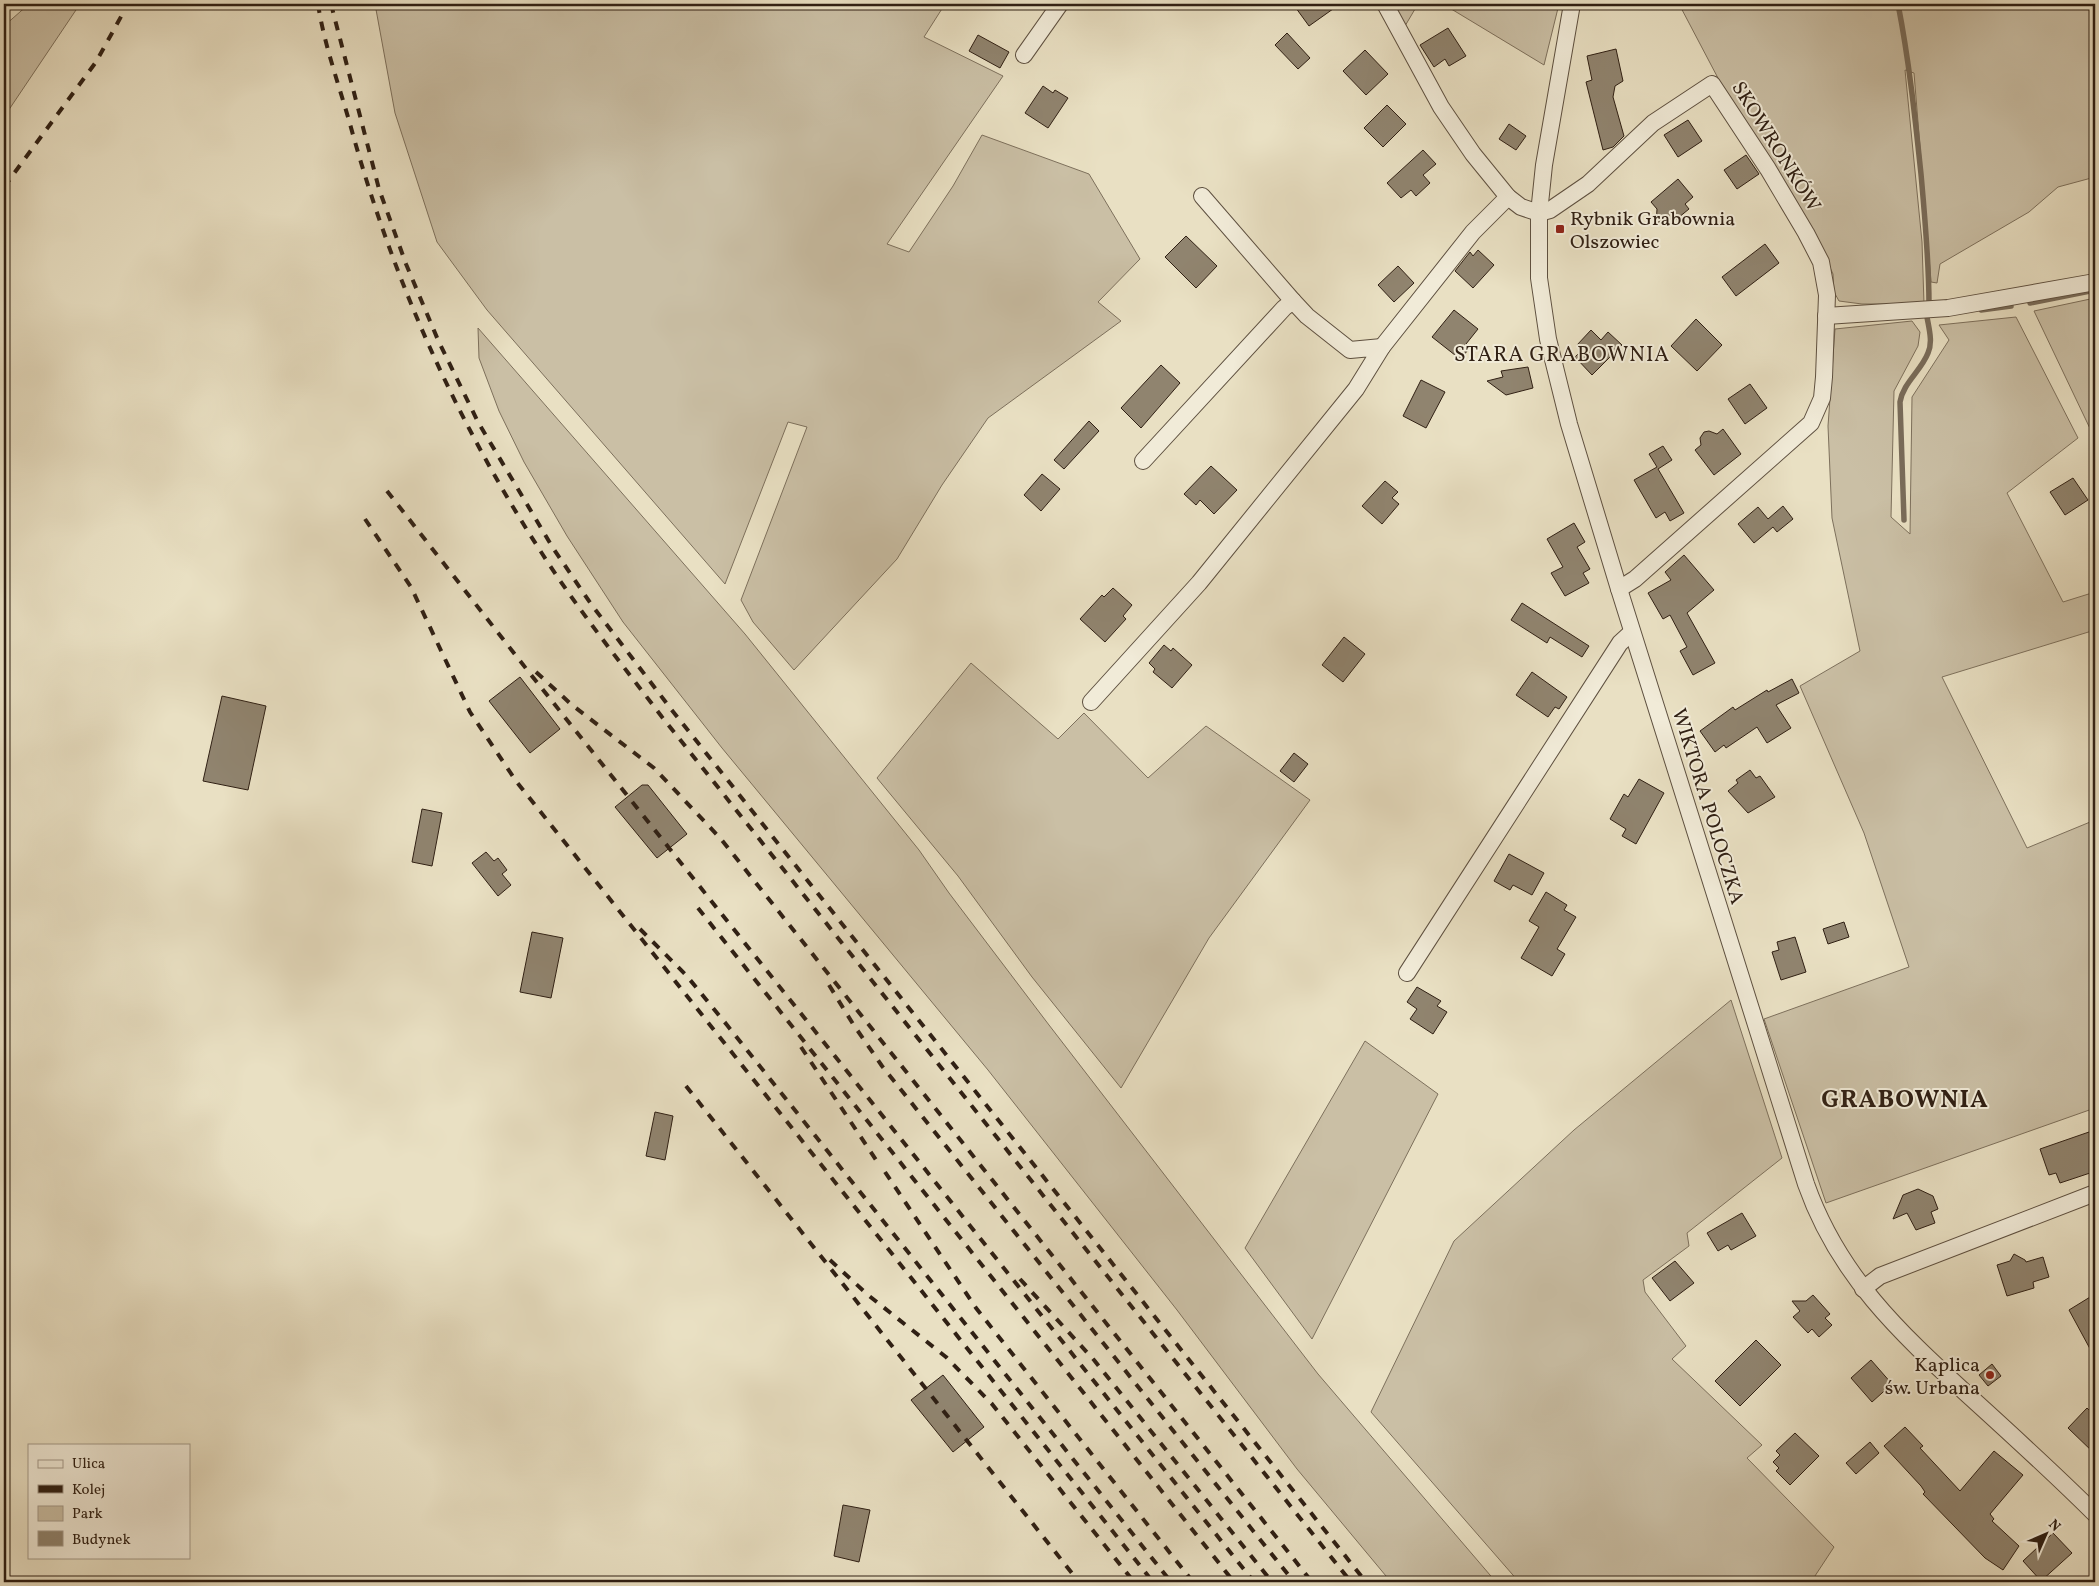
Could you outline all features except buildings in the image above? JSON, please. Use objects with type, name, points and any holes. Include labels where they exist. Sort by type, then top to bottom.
[{"type":"street","points":[[1024,55],[1060,4]]},
{"type":"street","points":[[1385,4],[1441,107],[1473,154],[1508,198],[1521,207],[1539,213]]},
{"type":"street","name":"WIKTORA POLOCZKA","points":[[1572,4],[1544,165],[1539,213],[1539,278],[1548,339],[1569,424],[1632,632],[1806,1184],[1832,1242],[1863,1289],[1882,1313],[2095,1514]]},
{"type":"street","name":"SKOWRONKÓW","points":[[1539,213],[1550,210],[1588,184],[1653,124],[1712,84],[1768,169],[1816,253],[1824,273],[1827,295],[1822,398],[1811,423],[1635,579],[1619,589]]},
{"type":"street","points":[[1202,196],[1307,316],[1350,350],[1382,347]]},
{"type":"street","points":[[1091,702],[1198,583],[1356,388],[1382,347],[1473,232],[1508,198]]},
{"type":"street","points":[[1826,316],[1948,308],[2095,282]]},
{"type":"street","points":[[1144,462],[1284,308],[1293,301]]},
{"type":"street","points":[[1406,973],[1620,644],[1632,632]]},
{"type":"street","points":[[1863,1289],[1880,1276],[2095,1193]]},
{"type":"green space","points":[[29,4],[80,4],[4,117],[4,26]]},
{"type":"green space","points":[[375,4],[945,4],[924,37],[1003,76],[887,244],[909,252],[953,186],[982,135],[1089,174],[1140,259],[1098,302],[1121,321],[988,418],[942,485],[897,559],[794,670],[753,622],[741,600],[807,427],[788,422],[725,584],[487,310],[437,242],[395,113]]},
{"type":"green space","points":[[1393,4],[1418,4],[1405,26]]},
{"type":"green space","points":[[1443,4],[1559,4],[1544,65]]},
{"type":"green space","points":[[1679,4],[2095,4],[2095,177],[2058,187],[2029,212],[1940,264],[1937,283],[1931,282],[1914,73],[1905,70],[1922,242],[1924,304],[1862,304],[1839,301],[1834,292],[1833,274],[1820,246],[1719,80]]},
{"type":"green space","points":[[2095,298],[2095,439],[2034,311]]},
{"type":"green space","points":[[2016,317],[2078,438],[2007,493],[2063,602],[2095,592],[2095,630],[1942,677],[2027,848],[2095,820],[2095,1108],[1826,1203],[1764,1019],[1909,967],[1864,833],[1800,686],[1860,651],[1832,518],[1828,426],[1835,329],[1912,321],[1920,332],[1918,346],[1894,391],[1891,517],[1910,534],[1912,397],[1949,340],[1939,325]]},
{"type":"green space","points":[[478,328],[745,634],[919,850],[949,893],[1049,1025],[1318,1374],[1496,1582],[1391,1582],[1297,1469],[1177,1310],[988,1070],[722,748],[623,622],[567,536],[524,462],[499,411],[479,358]]},
{"type":"green space","points":[[971,663],[1058,739],[1084,713],[1148,778],[1206,726],[1310,800],[1209,938],[1121,1088],[1032,977],[958,876],[877,778]]},
{"type":"green space","points":[[1731,1000],[1782,1158],[1687,1233],[1689,1246],[1643,1280],[1645,1292],[1686,1346],[1672,1359],[1762,1445],[1747,1458],[1834,1547],[1811,1582],[1519,1582],[1371,1412],[1454,1241],[1574,1130]]},
{"type":"green space","points":[[1365,1041],[1438,1094],[1312,1339],[1245,1248]]},
{"type":"waterway","points":[[1898,4],[1909,67],[1921,174],[1928,256],[1929,304]]},
{"type":"waterway","points":[[2030,303],[2095,290]]},
{"type":"waterway","points":[[1981,310],[2011,306]]},
{"type":"waterway","points":[[1904,520],[1900,402],[1905,389],[1925,359],[1929,349],[1930,335],[1927,317]]},
{"type":"railway","points":[[4,187],[96,62],[128,4]]},
{"type":"railway","points":[[318,4],[328,49],[367,181],[407,293],[430,347],[482,453],[543,555],[586,617],[662,717],[1351,1582]]},
{"type":"railway","points":[[331,4],[379,189],[406,264],[438,340],[478,422],[553,548],[591,604],[671,709],[1366,1582]]},
{"type":"railway","points":[[387,491],[528,671],[1254,1582]]},
{"type":"railway","points":[[365,519],[411,587],[470,712],[516,781],[1153,1582]]},
{"type":"railway","points":[[536,672],[572,705],[654,768],[721,839],[1312,1582]]},
{"type":"railway","points":[[698,908],[1234,1582]]},
{"type":"railway","points":[[640,929],[686,975],[727,1025],[1171,1582]]},
{"type":"railway","points":[[829,985],[882,1066],[1294,1582]]},
{"type":"railway","points":[[801,1047],[878,1163]]},
{"type":"railway","points":[[686,1086],[1079,1582]]},
{"type":"railway","points":[[885,1172],[976,1308],[1193,1582]]},
{"type":"railway","points":[[830,1260],[868,1295],[946,1357],[992,1404],[1134,1582]]},
{"type":"railway","points":[[1020,1279],[1094,1360],[1272,1582]]},
{"type":"place","name":"Rybnik Grabownia Olszowiec","points":[[1560,229]]},
{"type":"place","name":"Kaplica św. Urbana","points":[[1990,1375]]},
{"type":"district","name":"STARA GRABOWNIA","points":[[1562,354]]},
{"type":"district","name":"GRABOWNIA","points":[[1905,1098]]}]
